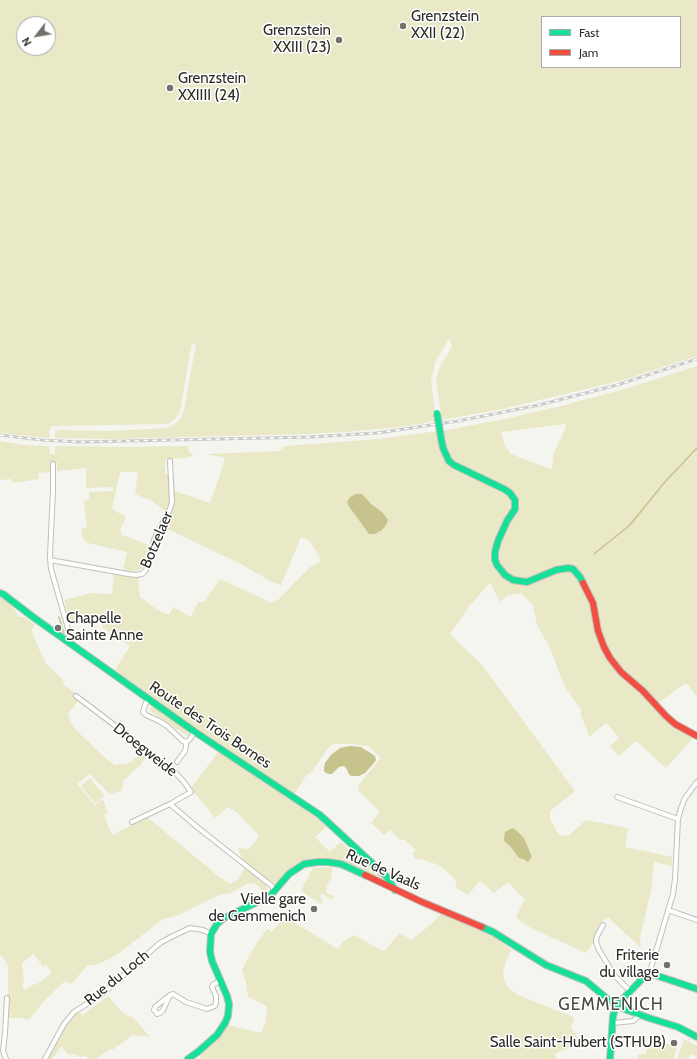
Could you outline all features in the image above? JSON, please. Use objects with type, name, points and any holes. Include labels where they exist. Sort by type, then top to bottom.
[{"type":"street","points":[[437,413],[443,448],[449,461],[454,465],[504,489],[513,496],[516,504],[498,541],[494,556],[497,565],[505,575],[513,580],[527,582],[556,570],[568,568],[577,572],[593,603],[598,631],[610,658],[621,672],[643,691],[670,720],[697,736]]},
{"type":"street","name":"Botzelaer","points":[[50,560],[128,574],[142,574],[146,570],[150,561],[154,540],[172,502],[170,462]]},
{"type":"street","points":[[53,464],[50,560],[71,644]]},
{"type":"street","name":"Route des Trois Bornes","points":[[0,593],[195,732],[320,814],[386,876],[395,890]]},
{"type":"street","name":"Droegweide","points":[[76,696],[114,724],[137,746],[178,774],[191,792],[132,822]]},
{"type":"street","points":[[148,699],[144,712],[146,715],[167,726],[186,742]]},
{"type":"street","points":[[177,762],[185,751],[186,742],[195,732]]},
{"type":"street","points":[[649,975],[668,910],[675,879],[678,819],[686,798],[697,782]]},
{"type":"street","points":[[617,797],[678,819]]},
{"type":"street","points":[[170,804],[272,886],[275,891]]},
{"type":"street","name":"Rue de Vaals","points":[[211,934],[220,920],[266,898],[299,867],[318,862],[341,864],[395,890],[493,932],[546,965],[586,982],[616,1006],[678,1027],[697,1037]]},
{"type":"street","points":[[668,910],[697,920]]},
{"type":"street","points":[[603,924],[597,936],[596,942],[599,950],[614,975],[630,990]]},
{"type":"street","name":"Rue du Loch","points":[[45,1059],[64,1024],[74,1012],[101,995],[160,943],[190,928],[203,930],[211,934]]},
{"type":"street","points":[[188,1059],[217,1035],[228,1016],[228,996],[212,961],[210,952],[209,946],[211,934]]},
{"type":"street","points":[[610,1059],[616,1006],[630,990],[644,978],[649,975],[660,977],[697,989]]},
{"type":"street","points":[[170,995],[163,1010],[157,1014],[154,1008],[170,995],[175,994],[186,1002],[207,1009],[215,1006],[216,996],[212,987],[221,980]]},
{"type":"street","points":[[6,1059],[4,1051],[7,998]]},
{"type":"street","points":[[613,1023],[633,1021],[640,1015]]},
{"type":"green space","points":[[0,0],[697,0],[697,356],[623,380],[502,409],[442,420],[436,382],[441,365],[452,346],[449,339],[436,360],[431,381],[436,421],[407,426],[309,434],[111,439],[55,438],[55,432],[59,430],[111,431],[166,428],[172,426],[179,421],[184,410],[196,344],[192,343],[180,410],[175,419],[169,423],[51,426],[49,432],[50,438],[0,433]]},
{"type":"green space","points":[[697,366],[697,696],[686,683],[656,704],[625,675],[605,646],[595,603],[581,573],[577,569],[572,567],[527,580],[519,579],[507,574],[498,564],[496,553],[517,497],[454,464],[447,455],[441,431],[505,419],[625,389]],"holes":[[[566,424],[564,432],[554,452],[552,469],[511,454],[505,446],[501,432]]]},
{"type":"green space","points":[[438,431],[445,457],[512,497],[513,506],[494,550],[502,574],[526,583],[535,582],[558,572],[571,570],[578,575],[592,604],[597,631],[619,672],[694,737],[666,768],[636,741],[619,756],[610,746],[619,738],[606,723],[589,737],[581,716],[581,710],[566,688],[551,650],[537,625],[533,605],[521,593],[508,595],[500,602],[490,583],[470,605],[450,634],[482,665],[575,791],[550,811],[550,819],[559,835],[568,836],[586,820],[628,828],[625,847],[672,857],[672,866],[654,862],[651,891],[640,937],[641,948],[608,917],[602,921],[597,930],[593,943],[586,953],[533,929],[520,921],[516,916],[525,900],[508,882],[494,893],[480,881],[468,895],[455,887],[457,881],[439,865],[416,859],[412,854],[416,850],[405,840],[399,839],[390,830],[384,835],[371,823],[380,812],[358,790],[359,784],[381,758],[368,746],[333,744],[329,747],[309,775],[307,774],[294,795],[240,760],[114,672],[130,646],[103,628],[98,614],[70,621],[64,600],[92,593],[112,594],[114,575],[138,577],[140,597],[156,609],[169,615],[173,607],[191,617],[198,602],[204,602],[220,579],[272,603],[279,599],[310,567],[321,560],[310,541],[301,537],[281,585],[272,582],[239,563],[163,527],[168,516],[163,510],[152,501],[135,494],[138,472],[120,472],[112,509],[126,517],[120,529],[122,535],[151,546],[145,565],[140,570],[134,572],[123,570],[127,552],[88,543],[83,539],[81,529],[87,528],[84,501],[89,499],[89,492],[113,491],[113,487],[86,488],[86,468],[57,471],[57,462],[50,462],[51,472],[38,473],[39,479],[14,483],[11,479],[0,480],[0,441],[23,445],[49,446],[50,455],[55,454],[55,446],[188,446],[189,453],[194,454],[190,457],[166,459],[165,474],[173,474],[175,491],[210,503],[225,458],[207,454],[279,451],[285,446],[378,439]]},
{"type":"green space","points":[[0,597],[11,605],[19,617],[24,617],[35,625],[31,630],[47,665],[64,681],[62,683],[80,697],[68,713],[70,721],[75,729],[115,765],[129,763],[138,756],[145,754],[147,755],[141,765],[123,781],[123,787],[120,791],[110,794],[90,774],[77,784],[95,805],[102,799],[108,813],[104,815],[112,835],[147,817],[218,876],[230,884],[237,880],[245,868],[267,885],[267,891],[265,893],[255,884],[250,883],[231,893],[219,895],[176,916],[163,919],[118,954],[99,964],[87,966],[71,984],[65,981],[45,1000],[29,1020],[8,1018],[8,966],[0,955]],"holes":[[[34,954],[43,967],[46,965],[52,973],[36,985],[34,984],[25,990],[22,987],[24,981],[22,963]]]},
{"type":"green space","points":[[152,706],[190,732],[190,735],[187,736],[149,710]]},
{"type":"green space","points":[[219,751],[324,821],[328,825],[315,837],[330,852],[341,842],[358,858],[360,856],[378,872],[383,877],[383,880],[355,866],[328,858],[304,862],[277,883],[269,881],[252,868],[242,860],[238,848],[249,849],[259,836],[237,812],[228,807],[215,818],[191,788]]},
{"type":"green space","points":[[90,778],[105,796],[95,803],[81,786]]},
{"type":"green space","points":[[314,868],[332,868],[331,880],[326,887],[326,893],[334,896],[331,900],[321,894],[320,897],[323,899],[321,904],[301,891],[304,887],[302,886],[311,871]]},
{"type":"green space","points":[[442,913],[492,935],[510,949],[511,951],[503,972],[505,983],[518,995],[573,1017],[574,1020],[571,1027],[581,1042],[555,1054],[557,1059],[201,1059],[200,1056],[219,1038],[228,1025],[261,1033],[266,1021],[267,1006],[248,997],[242,969],[267,929],[272,932],[285,917],[338,949],[343,942],[354,935],[383,951],[400,933],[411,940],[433,923]]},
{"type":"green space","points":[[108,996],[120,1010],[126,1015],[133,1017],[150,1037],[133,1035],[96,1059],[89,1059],[85,1056],[78,1057],[76,1054],[69,1055],[61,1046],[52,1059],[46,1059],[67,1024],[78,1011],[83,1015]]},
{"type":"green space","points":[[651,1039],[677,1047],[673,1059],[637,1059],[638,1055],[646,1053]]},
{"type":"green space","points":[[684,1039],[697,1046],[697,1057],[690,1054],[689,1058],[677,1059]]},
{"type":"shaded area","points":[[356,494],[362,494],[371,504],[382,512],[388,520],[382,530],[375,534],[369,534],[348,505],[347,502],[350,497]]},
{"type":"shaded area","points":[[350,746],[361,747],[375,756],[376,760],[365,773],[359,776],[351,776],[344,766],[339,767],[332,774],[326,773],[324,771],[325,763],[331,755],[340,748]]},
{"type":"shaded area","points":[[513,828],[524,838],[532,857],[528,862],[519,858],[504,841],[505,832]]},
{"type":"waterway","points":[[594,554],[630,525],[664,483],[697,448]]},
{"type":"waterway","points":[[59,617],[64,634]]},
{"type":"railway","points":[[0,435],[41,440],[80,442],[310,437],[377,433],[458,421],[539,405],[617,385],[697,359]]},
{"type":"traffic: fast","points":[[437,413],[441,438]]},
{"type":"traffic: fast","points":[[441,438],[443,448],[449,461],[454,465],[504,489],[510,493],[515,500],[515,509],[507,521],[495,552],[495,560],[497,565],[505,575],[513,580],[527,582],[556,570],[568,568],[573,569],[583,583]]},
{"type":"traffic: fast","points":[[0,593],[195,732],[320,815],[386,876],[395,890]]},
{"type":"traffic: fast","points":[[188,1059],[217,1035],[228,1016],[229,1004],[227,996],[212,961],[210,952],[211,934],[217,924],[224,918],[270,896],[289,874],[304,864],[318,862],[341,864],[365,875]]},
{"type":"traffic: fast","points":[[482,927],[493,932],[546,965],[586,981],[616,1006],[678,1027],[697,1037]]},
{"type":"traffic: fast","points":[[610,1059],[613,1016],[616,1006],[643,978],[649,975],[655,975],[697,989]]},
{"type":"traffic: jam","points":[[583,583],[593,603],[598,631],[610,658],[621,672],[643,691],[666,716],[675,724],[697,736]]},
{"type":"traffic: jam","points":[[365,875],[422,902],[482,927]]},
{"type":"place","name":"Grenzstein XXII (22)","points":[[403,26]]},
{"type":"place","name":"Grenzstein XXIII (23)","points":[[339,40]]},
{"type":"place","name":"Grenzstein XXIIII (24)","points":[[170,88]]},
{"type":"place","name":"Chapelle Sainte Anne","points":[[58,628]]},
{"type":"place","name":"Vielle gare de Gemmenich","points":[[314,909]]},
{"type":"place","name":"Friterie du village","points":[[667,965]]},
{"type":"place","name":"Salle Saint-Hubert (STHUB)","points":[[674,1043]]},
{"type":"district","name":"GEMMENICH","points":[[611,1005]]}]
